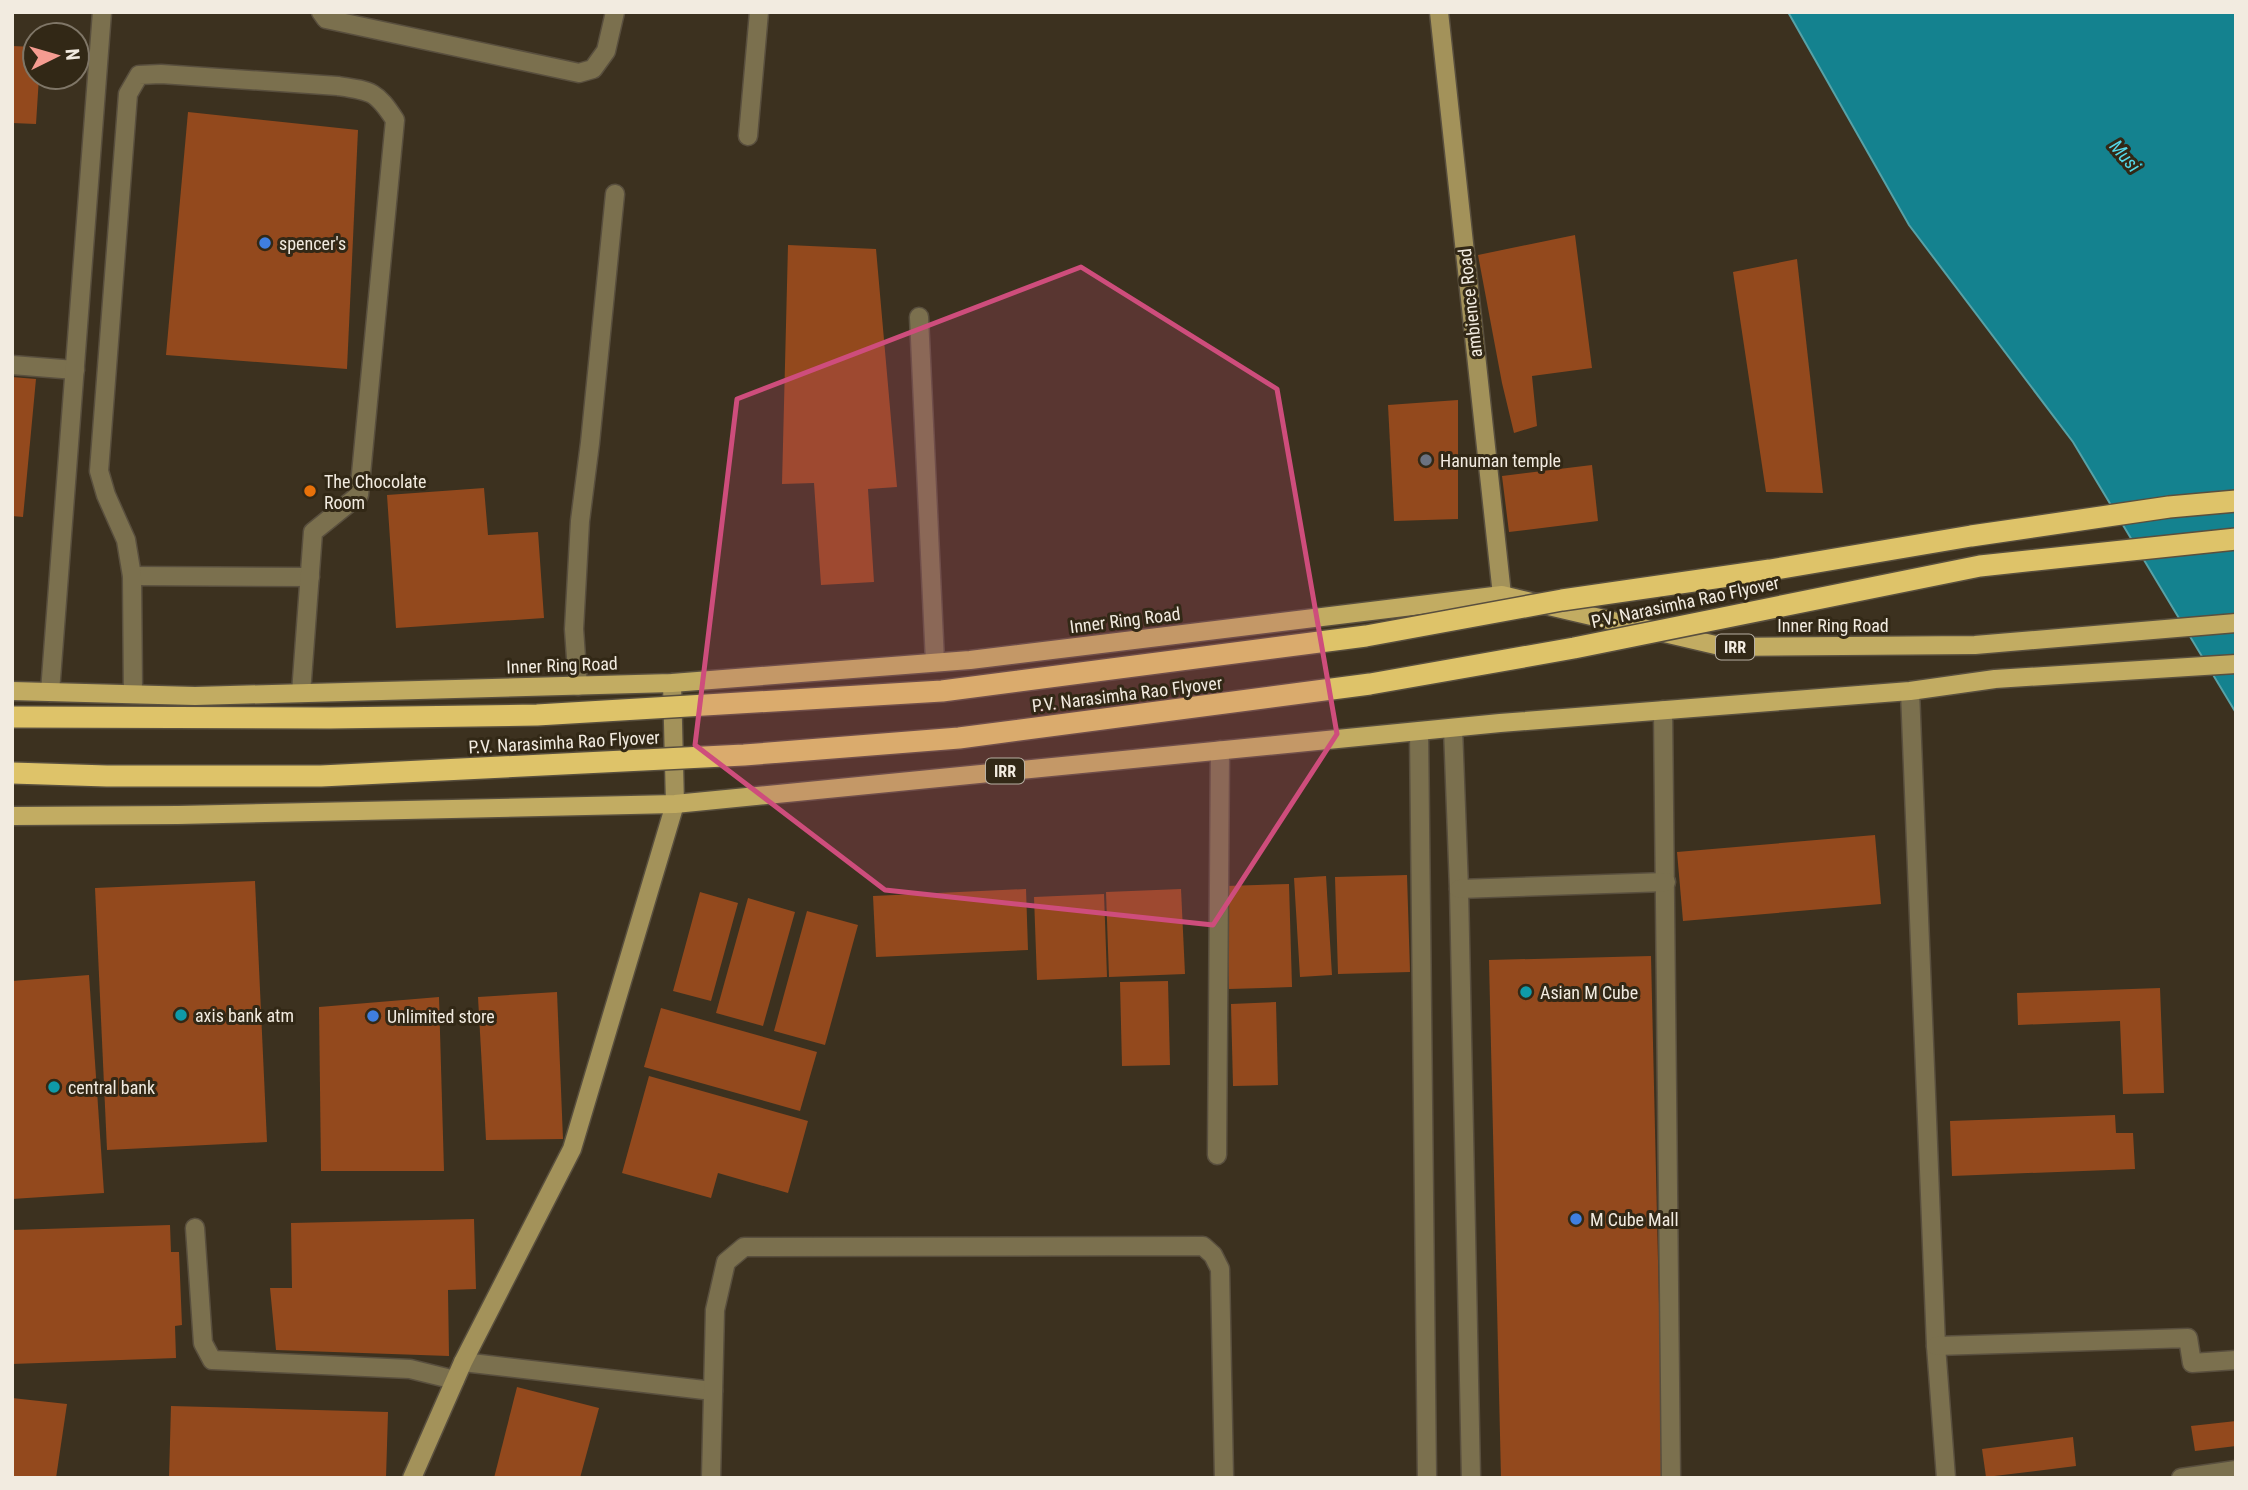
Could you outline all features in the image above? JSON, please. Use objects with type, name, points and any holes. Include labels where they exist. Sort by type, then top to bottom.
[{"type":"highway","name":"P.V. Narasimha Rao Flyover","points":[[12,717],[303,719],[537,715],[942,691],[1366,636],[1562,600],[1770,570],[1971,536],[2169,507],[2236,501]]},
{"type":"highway","name":"P.V. Narasimha Rao Flyover","points":[[12,773],[321,776],[730,756],[959,738],[1383,682],[1574,648],[1980,566],[2236,540]]},
{"type":"main road","name":"Inner Ring Road","points":[[12,691],[195,696],[672,683],[970,660],[1502,595],[1724,647],[1975,645],[2236,623]]},
{"type":"main road","name":"IRR","points":[[12,816],[178,816],[675,804],[1419,731],[1910,691],[1994,679],[2236,664]]},
{"type":"street","points":[[50,692],[102,12]]},
{"type":"street","points":[[321,12],[326,19],[579,73],[593,69],[606,51],[615,12]]},
{"type":"street","points":[[748,136],[759,12]]},
{"type":"street","name":"ambience Road","points":[[1439,12],[1502,595]]},
{"type":"street","points":[[133,694],[132,576],[126,540],[106,495],[99,471],[128,94],[139,75],[161,74],[364,90],[380,97],[395,120],[359,495],[313,533],[301,693]]},
{"type":"street","points":[[578,686],[574,629],[580,521],[615,194]]},
{"type":"street","points":[[919,317],[935,662]]},
{"type":"street","points":[[12,365],[75,370]]},
{"type":"street","points":[[132,576],[310,577]]},
{"type":"street","points":[[412,1478],[463,1362],[572,1149],[675,804],[672,683]]},
{"type":"street","points":[[1910,691],[1936,1346],[1946,1478]]},
{"type":"street","points":[[1663,710],[1671,1478]]},
{"type":"street","points":[[1454,728],[1471,1478]]},
{"type":"street","points":[[1419,731],[1427,1478]]},
{"type":"street","points":[[1216,1155],[1220,750]]},
{"type":"street","points":[[1459,889],[1666,882]]},
{"type":"street","points":[[195,1227],[203,1343],[212,1360],[410,1369],[455,1380]]},
{"type":"street","points":[[711,1478],[715,1310],[726,1262],[744,1247],[1203,1246],[1213,1255],[1220,1269],[1224,1478]]},
{"type":"street","points":[[1936,1346],[2188,1338],[2192,1363],[2236,1360]]},
{"type":"street","points":[[463,1362],[713,1391]]},
{"type":"street","points":[[2181,1478],[2236,1470]]},
{"type":"highlighted area","points":[[1081,267],[1277,389],[1337,734],[1213,925],[885,890],[695,745],[737,399]]},
{"type":"water","name":"Musi","points":[[1788,12],[2236,12],[2236,713],[2073,442],[1909,225]]},
{"type":"building","points":[[12,46],[21,46],[21,91],[38,91],[36,124],[12,123]]},
{"type":"building","name":"spencer's","points":[[188,112],[358,130],[347,369],[166,355]]},
{"type":"building","points":[[1575,235],[1592,368],[1532,376],[1537,426],[1514,433],[1478,255]]},
{"type":"building","points":[[788,245],[876,249],[897,487],[868,489],[874,582],[821,585],[814,483],[782,484]]},
{"type":"building","points":[[1797,259],[1823,493],[1766,492],[1733,272]]},
{"type":"building","points":[[12,377],[36,379],[23,517],[12,516]]},
{"type":"building","points":[[1458,400],[1458,519],[1394,521],[1388,405]]},
{"type":"building","points":[[1592,465],[1598,521],[1509,532],[1502,476]]},
{"type":"building","points":[[484,488],[488,535],[538,532],[544,618],[396,628],[387,495]]},
{"type":"building","points":[[1875,835],[1881,904],[1683,921],[1677,852]]},
{"type":"building","points":[[1407,875],[1410,972],[1338,974],[1335,877]]},
{"type":"building","points":[[1326,876],[1332,975],[1300,977],[1294,878]]},
{"type":"building","name":"axis bank atm","points":[[255,881],[267,1142],[107,1150],[95,888]]},
{"type":"building","points":[[1289,884],[1292,987],[1229,989],[1226,886]]},
{"type":"building","points":[[1026,889],[1028,950],[876,957],[873,896]]},
{"type":"building","points":[[1181,889],[1185,974],[1109,977],[1106,892]]},
{"type":"building","points":[[700,892],[738,903],[711,1001],[673,991]]},
{"type":"building","points":[[1104,894],[1107,977],[1037,980],[1034,897]]},
{"type":"building","points":[[748,898],[795,912],[763,1026],[716,1013]]},
{"type":"building","points":[[807,911],[858,925],[825,1045],[774,1031]]},
{"type":"building","name":"M Cube Mall","points":[[1651,956],[1663,1478],[1501,1478],[1489,960]]},
{"type":"building","name":"central bank","points":[[89,975],[104,1193],[12,1199],[12,981]]},
{"type":"building","points":[[1168,981],[1170,1065],[1122,1066],[1120,982]]},
{"type":"building","points":[[2160,988],[2164,1093],[2123,1094],[2120,1021],[2018,1025],[2017,993]]},
{"type":"building","points":[[557,992],[563,1139],[486,1140],[478,997]]},
{"type":"building","points":[[439,997],[444,1171],[321,1171],[319,1007]]},
{"type":"building","points":[[1276,1002],[1278,1085],[1233,1086],[1231,1004]]},
{"type":"building","points":[[661,1008],[817,1052],[800,1111],[644,1067]]},
{"type":"building","points":[[649,1076],[808,1121],[788,1193],[718,1173],[711,1198],[622,1173]]},
{"type":"building","points":[[2115,1115],[2116,1133],[2133,1133],[2135,1169],[1952,1176],[1950,1121]]},
{"type":"building","points":[[474,1219],[476,1289],[448,1290],[449,1356],[276,1350],[270,1288],[292,1288],[291,1223]]},
{"type":"building","points":[[170,1225],[171,1252],[179,1252],[182,1325],[175,1326],[176,1358],[12,1364],[12,1230]]},
{"type":"building","points":[[517,1387],[599,1408],[580,1478],[494,1478]]},
{"type":"building","points":[[12,1398],[67,1404],[56,1478],[12,1478]]},
{"type":"building","points":[[171,1406],[388,1412],[386,1478],[169,1478]]},
{"type":"building","points":[[2236,1421],[2236,1446],[2195,1451],[2191,1426]]},
{"type":"building","points":[[2073,1437],[2076,1466],[1986,1477],[1982,1449]]},
{"type":"place","name":"spencer's","points":[[265,243]]},
{"type":"place","name":"Hanuman temple","points":[[1426,460]]},
{"type":"place","name":"The Chocolate Room","points":[[310,491]]},
{"type":"place","name":"Asian M Cube","points":[[1526,992]]},
{"type":"place","name":"axis bank atm","points":[[181,1015]]},
{"type":"place","name":"Unlimited store","points":[[373,1016]]},
{"type":"place","name":"central bank","points":[[54,1087]]},
{"type":"place","name":"M Cube Mall","points":[[1576,1219]]}]
